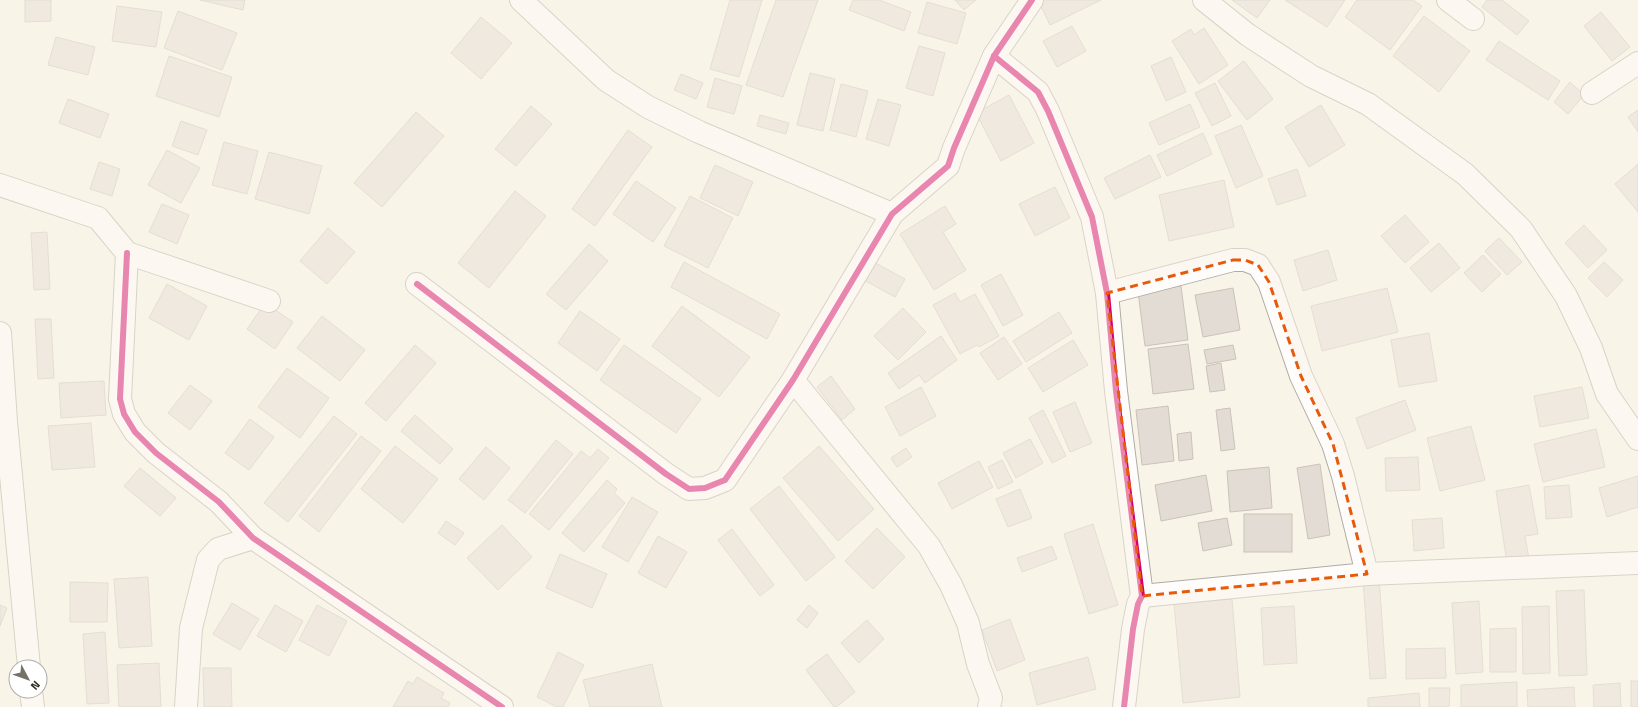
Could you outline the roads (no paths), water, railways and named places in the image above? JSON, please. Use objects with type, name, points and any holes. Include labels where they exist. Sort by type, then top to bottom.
[{"type":"street","points":[[520,0],[606,80],[648,107],[700,132],[892,214]]},
{"type":"street","points":[[417,284],[666,474],[689,489],[705,488],[725,480],[793,380],[892,214],[948,166],[954,148],[994,56],[1032,0]]},
{"type":"street","points":[[1204,0],[1248,35],[1311,76],[1368,104],[1458,169],[1521,229],[1566,296],[1591,348],[1607,394],[1638,439]]},
{"type":"street","points":[[1448,0],[1473,19]]},
{"type":"street","points":[[994,56],[1038,92],[1048,111],[1092,217],[1107,293],[1116,391],[1142,596],[1138,604],[1133,629],[1124,707]]},
{"type":"street","points":[[1592,94],[1638,63]]},
{"type":"street","points":[[0,186],[98,218],[127,252],[269,301]]},
{"type":"street","points":[[127,252],[120,398],[124,414],[135,432],[156,453],[220,502],[253,538],[502,707]]},
{"type":"street","points":[[1107,293],[1233,260],[1245,260],[1258,265],[1269,282],[1301,376],[1333,444],[1343,476],[1367,574]]},
{"type":"street","points":[[0,333],[3,422],[28,659]]},
{"type":"street","points":[[793,380],[929,546],[951,585],[968,623],[978,664],[991,698],[989,707]]},
{"type":"street","points":[[186,707],[191,628],[208,560],[218,549],[253,538]]},
{"type":"street","points":[[1142,596],[1367,574],[1638,563]]}]
